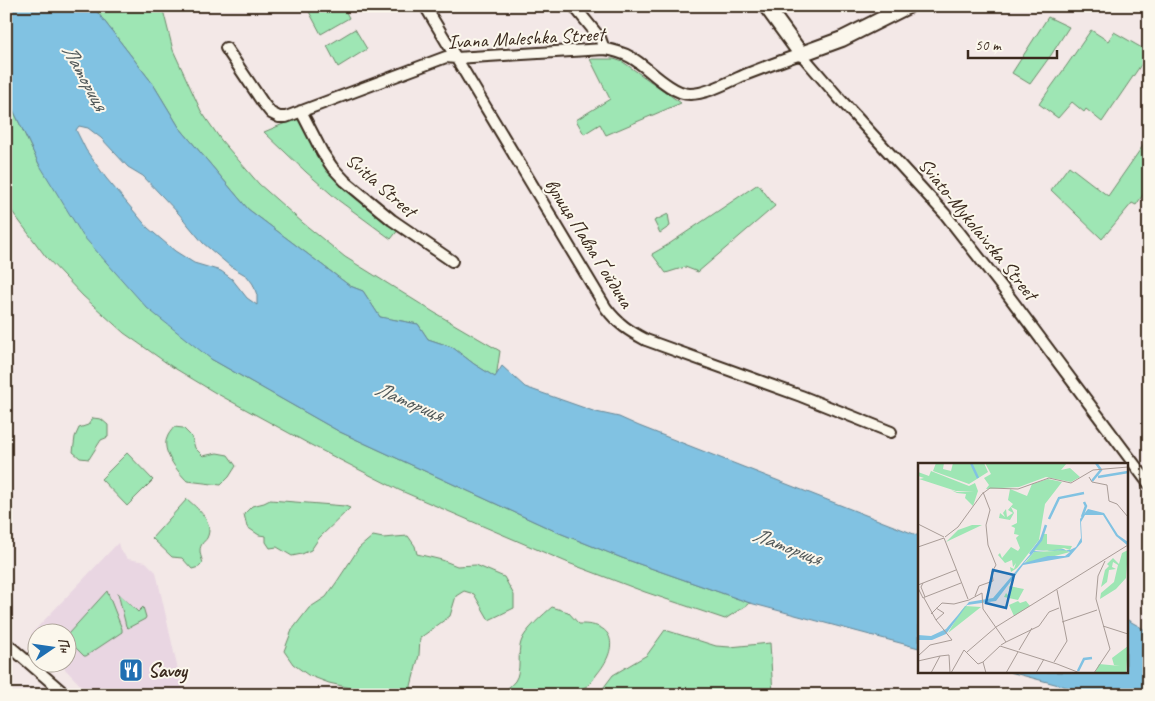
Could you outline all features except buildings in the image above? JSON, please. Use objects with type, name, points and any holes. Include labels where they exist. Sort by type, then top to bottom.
[{"type":"street","name":"вулиця Павла Ґойдича","points":[[425,6],[606,308],[616,320],[630,332],[646,340],[801,396],[891,432]]},
{"type":"street","points":[[574,6],[600,38],[604,50]]},
{"type":"street","name":"Sviato-Mykolaivska Street","points":[[766,6],[801,54],[945,214],[1149,484]]},
{"type":"street","points":[[801,54],[842,39],[908,6]]},
{"type":"street","points":[[226,48],[271,113],[279,117],[286,117],[301,112]]},
{"type":"street","name":"Ivana Maleshka Street","points":[[301,112],[446,57],[616,51],[631,56],[668,86],[687,94],[706,92],[763,67],[801,54]]},
{"type":"street","name":"Svitla Street","points":[[301,112],[322,152],[345,181],[392,220],[452,261]]},
{"type":"street","points":[[6,643],[66,695]]},
{"type":"shaded area","points":[[118,543],[120,550],[128,559],[146,562],[156,572],[180,679],[186,695],[90,695],[70,674],[78,674],[78,624],[41,624]]},
{"type":"green space","points":[[95,6],[162,6],[173,50],[201,111],[221,140],[259,184],[345,257],[500,351],[496,378],[452,347],[428,339],[418,324],[380,317],[363,291],[350,286],[248,209],[179,127],[153,84],[98,13]]},
{"type":"green space","points":[[306,6],[343,6],[349,18],[321,34]]},
{"type":"green space","points":[[1048,17],[1069,27],[1030,84],[1012,73]]},
{"type":"green space","points":[[355,29],[367,49],[338,67],[327,46]]},
{"type":"green space","points":[[1091,30],[1108,41],[1114,32],[1149,53],[1102,122],[1086,109],[1084,112],[1072,102],[1058,118],[1039,104]]},
{"type":"green space","points":[[590,59],[614,59],[623,62],[681,103],[606,135],[600,124],[584,134],[576,120],[610,99]]},
{"type":"green space","points":[[6,95],[39,164],[211,359],[340,432],[557,532],[622,558],[750,603],[725,619],[571,564],[399,490],[311,445],[214,392],[171,366],[124,333],[83,296],[46,257],[6,203]]},
{"type":"green space","points":[[300,117],[329,168],[399,229],[391,239],[338,200],[264,132]]},
{"type":"green space","points":[[1149,137],[1149,186],[1136,205],[1132,203],[1102,239],[1051,190],[1069,166],[1108,196]]},
{"type":"green space","points":[[758,184],[775,206],[698,272],[685,267],[666,273],[652,254]]},
{"type":"green space","points":[[668,214],[670,226],[660,233],[654,221]]},
{"type":"green space","points":[[93,418],[101,419],[108,425],[108,437],[101,440],[89,459],[80,458],[73,452],[75,437],[79,428],[88,425]]},
{"type":"green space","points":[[174,427],[183,428],[192,437],[195,448],[203,456],[217,453],[228,455],[236,466],[221,485],[187,481],[179,472],[171,461],[166,449],[168,437]]},
{"type":"green space","points":[[127,453],[153,480],[127,506],[101,479]]},
{"type":"green space","points":[[187,499],[204,516],[209,526],[207,538],[202,543],[200,549],[203,563],[199,567],[192,569],[182,558],[172,557],[152,538]]},
{"type":"green space","points":[[270,500],[350,508],[319,538],[311,550],[292,556],[277,547],[270,548],[266,542],[266,536],[259,535],[247,527],[244,514],[252,506]]},
{"type":"green space","points":[[373,536],[383,538],[408,536],[415,546],[417,554],[457,566],[476,565],[504,577],[514,595],[514,608],[489,620],[474,594],[464,591],[456,596],[450,616],[420,638],[419,655],[411,686],[414,695],[361,695],[351,688],[329,683],[308,675],[293,664],[284,651],[292,630],[309,608],[326,597],[359,548]]},
{"type":"green space","points":[[107,591],[122,632],[84,656],[78,650],[77,624]]},
{"type":"green space","points":[[118,593],[138,612],[143,607],[145,619],[128,628]]},
{"type":"green space","points":[[552,607],[568,612],[579,624],[592,625],[601,628],[607,633],[610,647],[604,665],[587,686],[567,693],[545,696],[501,695],[517,677],[520,646],[523,638]]},
{"type":"green space","points":[[665,630],[716,646],[730,647],[770,643],[773,695],[598,695],[613,675],[647,655]]},
{"type":"water","name":"Латориця","points":[[6,6],[95,6],[98,13],[153,84],[179,127],[248,209],[350,286],[363,291],[380,317],[418,324],[428,339],[452,347],[495,377],[502,366],[525,387],[596,412],[619,417],[918,536],[918,648],[750,603],[622,558],[557,532],[340,432],[211,359],[147,308],[83,236],[39,164],[6,95]],"holes":[[[79,126],[88,128],[101,138],[128,167],[143,176],[203,243],[230,266],[247,276],[253,284],[257,295],[257,305],[247,298],[232,279],[221,271],[194,263],[175,251],[148,228],[106,178],[86,150],[76,130]]]},
{"type":"water","points":[[1128,620],[1149,632],[1149,695],[1077,695],[1070,688],[1018,674],[1128,674]]},
{"type":"place","name":"Savoy","points":[[131,670]]}]
